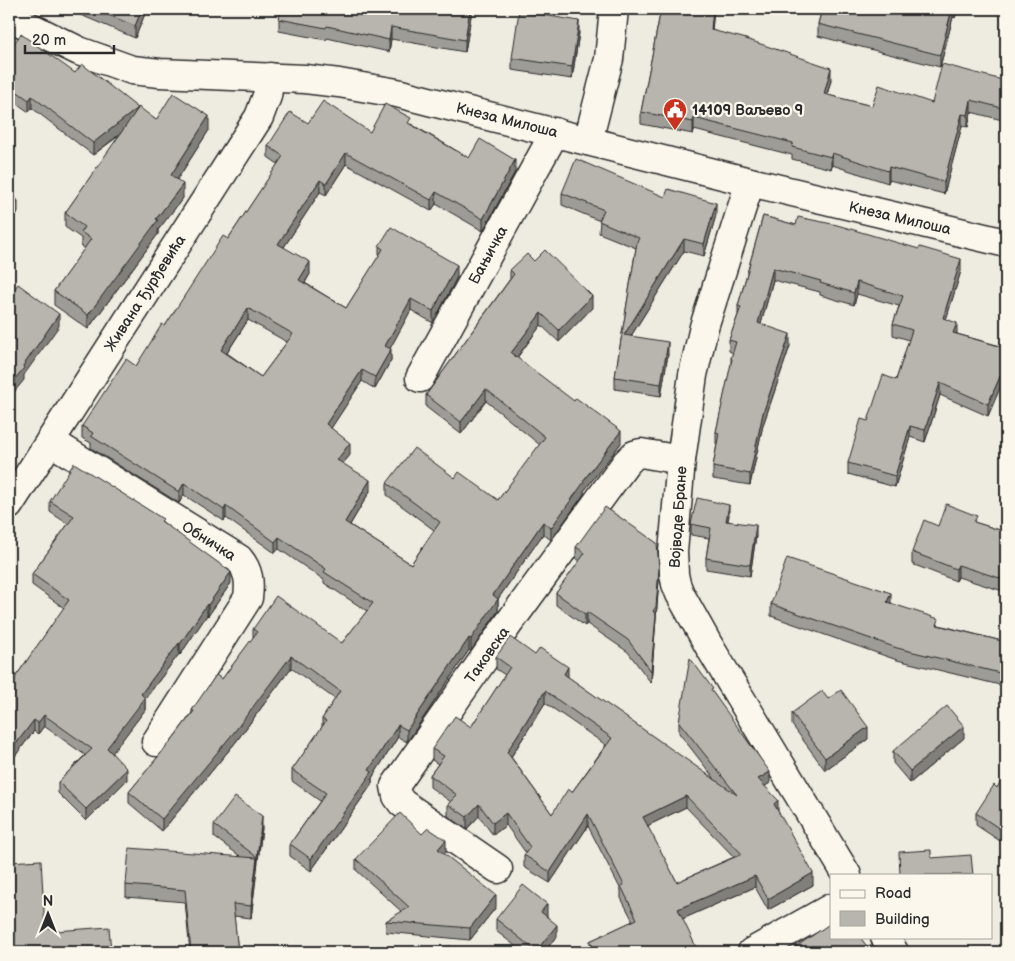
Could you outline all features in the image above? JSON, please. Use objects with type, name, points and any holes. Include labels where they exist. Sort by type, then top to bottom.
[{"type":"street","points":[[588,141],[609,59],[614,9]]},
{"type":"street","name":"Кнеза Милоша","points":[[9,16],[79,51],[132,70],[339,82],[397,93],[750,182],[1006,243]]},
{"type":"street","name":"Живана Ђурђевића","points":[[9,505],[259,116],[267,96],[270,77]]},
{"type":"street","name":"Бањичка","points":[[420,378],[555,132]]},
{"type":"street","name":"Војводе Бране","points":[[750,182],[704,327],[692,375],[681,460],[673,552],[676,584],[709,646],[846,874]]},
{"type":"street","name":"Обничка","points":[[50,441],[238,559],[245,566],[248,575],[248,598],[156,742]]},
{"type":"street","name":"Таковска","points":[[498,869],[402,803],[397,796],[395,786],[509,623],[626,463],[634,455],[640,453],[681,460]]},
{"type":"street","points":[[752,952],[830,909]]},
{"type":"street","points":[[886,938],[894,952]]},
{"type":"building","points":[[94,9],[142,9],[135,26]]},
{"type":"building","points":[[281,9],[470,9],[465,40],[391,27],[389,40],[327,26],[326,28],[279,19]]},
{"type":"building","points":[[661,9],[713,9],[711,30],[743,38],[831,68],[824,94],[872,106],[879,85],[932,103],[942,64],[1006,81],[1006,109],[971,100],[968,115],[962,114],[944,182],[889,167],[888,171],[832,153],[831,157],[792,147],[793,143],[694,118],[693,122],[641,112]]},
{"type":"building","points":[[822,9],[952,9],[940,55],[818,24]]},
{"type":"building","points":[[519,11],[579,21],[572,67],[512,58]]},
{"type":"building","points":[[21,34],[75,73],[82,64],[138,108],[93,143],[32,96],[29,100],[9,86],[9,50]]},
{"type":"building","points":[[173,93],[209,116],[171,175],[183,184],[88,315],[54,291],[91,239],[81,232],[84,227],[65,213],[139,107],[156,120]]},
{"type":"building","points":[[323,101],[370,132],[385,104],[411,118],[408,123],[469,158],[480,139],[515,160],[483,219],[436,192],[431,200],[346,153],[326,184],[320,180],[278,244],[310,262],[299,280],[346,308],[383,249],[379,246],[391,227],[457,265],[433,311],[411,299],[385,346],[391,349],[375,377],[362,370],[326,424],[350,443],[337,460],[370,480],[345,522],[411,564],[440,522],[387,483],[414,448],[455,478],[459,472],[498,500],[545,437],[486,389],[461,422],[426,395],[514,274],[510,270],[527,254],[534,261],[545,250],[592,296],[559,330],[541,313],[511,353],[574,401],[576,398],[621,431],[583,481],[551,528],[543,522],[493,595],[498,599],[471,639],[469,638],[407,730],[398,725],[369,770],[372,772],[311,859],[290,844],[326,793],[292,770],[326,721],[322,719],[340,691],[291,656],[235,731],[162,819],[129,792],[194,711],[192,710],[216,675],[222,679],[257,632],[253,629],[276,596],[342,643],[373,603],[324,572],[326,569],[279,537],[275,542],[226,506],[224,510],[184,483],[179,492],[91,436],[93,433],[82,426],[126,359],[136,366],[162,324],[165,326],[223,236],[228,239],[283,156],[268,146],[290,112],[308,123]],"holes":[[[248,308],[293,334],[261,377],[221,350]]]},
{"type":"building","points":[[576,159],[665,197],[668,189],[716,203],[704,244],[684,239],[624,335],[668,342],[661,384],[615,377],[639,238],[599,221],[604,210],[562,193]]},
{"type":"building","points":[[9,189],[18,201],[9,207]]},
{"type":"building","points":[[763,216],[796,225],[798,217],[837,225],[961,259],[943,318],[957,323],[953,333],[1006,348],[1006,363],[988,404],[940,383],[925,430],[910,426],[895,476],[848,463],[861,419],[868,421],[883,375],[896,380],[912,330],[893,324],[903,296],[857,282],[854,293],[820,283],[821,281],[773,268],[758,323],[790,334],[763,413],[750,474],[713,467],[719,433],[716,432],[736,342],[729,340],[741,307],[738,306]]},
{"type":"building","points":[[18,284],[59,314],[23,366],[24,368],[9,386],[9,297]]},
{"type":"building","points":[[74,463],[163,519],[161,521],[231,572],[180,644],[141,694],[145,698],[107,748],[127,769],[86,809],[58,782],[92,749],[44,715],[38,723],[34,720],[9,753],[9,625],[14,679],[69,600],[32,574],[74,516],[50,501]]},
{"type":"building","points":[[697,498],[729,505],[726,521],[756,525],[750,565],[706,558],[711,528],[691,524]]},
{"type":"building","points":[[946,504],[977,516],[974,522],[1006,532],[1006,580],[958,565],[956,569],[912,552],[924,520],[938,526]]},
{"type":"building","points":[[605,507],[657,543],[659,569],[656,607],[653,611],[656,615],[651,671],[628,640],[587,612],[585,614],[556,593],[585,553],[576,547]]},
{"type":"building","points":[[787,558],[891,593],[887,602],[939,619],[937,625],[1006,642],[1004,674],[897,648],[771,604]]},
{"type":"building","points":[[510,637],[535,655],[540,648],[568,667],[564,674],[737,795],[679,722],[690,658],[770,772],[758,779],[778,800],[774,804],[813,873],[768,899],[755,876],[678,909],[696,947],[686,952],[596,952],[590,941],[637,919],[621,886],[624,885],[588,814],[550,872],[524,855],[530,847],[506,813],[493,823],[479,804],[467,817],[448,804],[457,795],[430,775],[444,756],[432,749],[455,716],[471,727],[510,667],[496,657]],"holes":[[[545,691],[612,738],[572,792],[568,789],[552,814],[507,752]],[[686,796],[742,854],[677,882],[643,817]]]},
{"type":"building","points":[[841,690],[868,727],[825,758],[792,713],[822,691],[828,699]]},
{"type":"building","points":[[947,706],[964,726],[910,771],[893,751]]},
{"type":"building","points":[[1006,773],[1006,833],[976,813],[994,785],[997,788]]},
{"type":"building","points":[[235,797],[262,816],[257,857],[214,825]]},
{"type":"building","points":[[400,813],[422,834],[428,828],[446,840],[438,849],[496,895],[470,928],[386,921],[409,907],[356,859]]},
{"type":"building","points":[[129,848],[257,858],[251,906],[233,904],[238,952],[191,952],[185,890],[126,885]]},
{"type":"building","points":[[931,850],[931,858],[971,855],[973,874],[900,874],[899,852]]},
{"type":"building","points":[[41,860],[45,928],[56,928],[56,931],[109,927],[111,952],[11,952],[9,862]]},
{"type":"building","points":[[523,885],[547,904],[541,912],[557,925],[536,951],[496,919]]},
{"type":"building","points":[[830,924],[830,938],[861,938],[871,952],[792,952],[791,950]]},
{"type":"building","points":[[451,946],[452,952],[390,952]]},
{"type":"place","name":"14109 Ваљево 9","points":[[675,131]]}]
